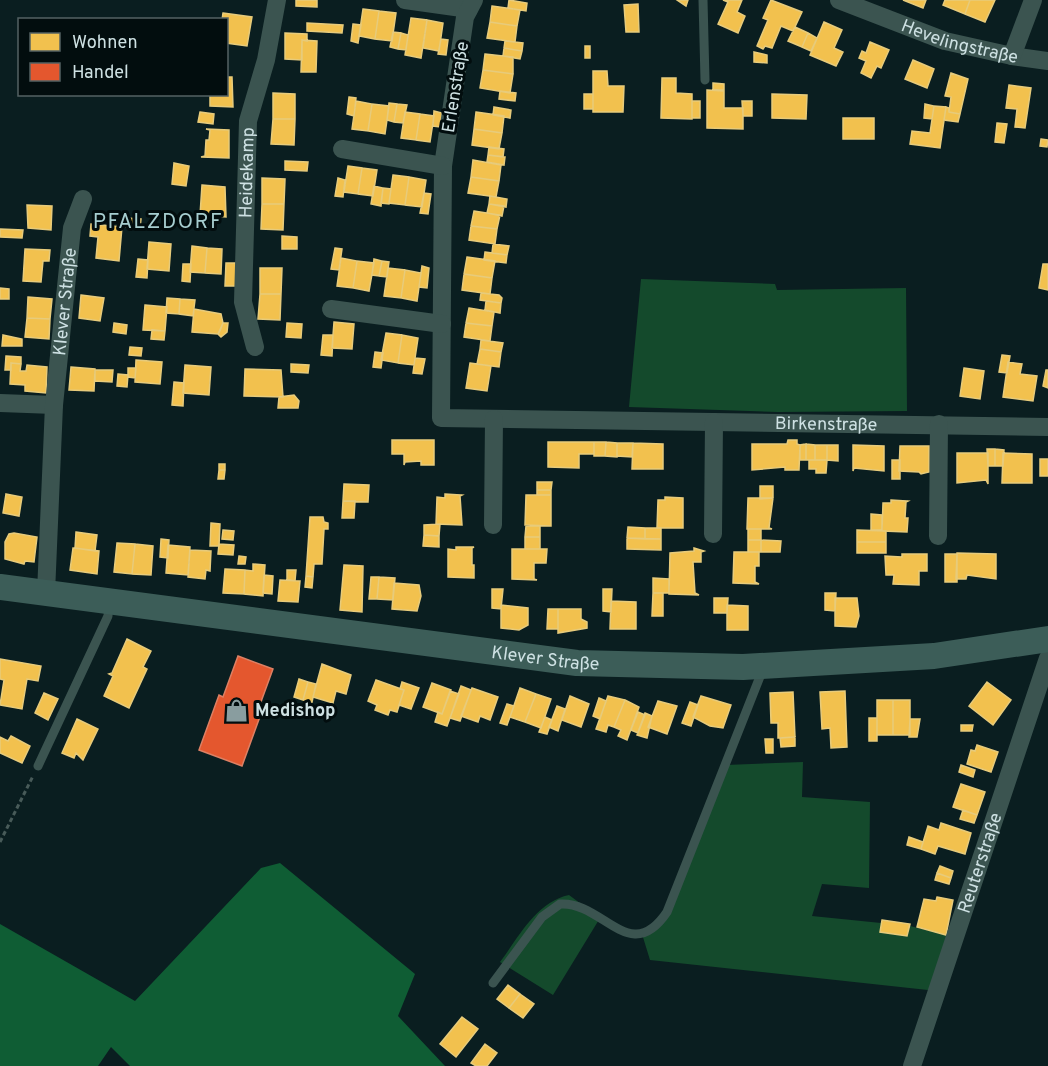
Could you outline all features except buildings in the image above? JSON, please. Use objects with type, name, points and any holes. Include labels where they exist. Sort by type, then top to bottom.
[{"type":"street","name":"Heidekamp","points":[[255,348],[243,302],[248,121],[266,60],[277,0]]},
{"type":"street","name":"Erlenstraße","points":[[405,0],[472,5],[465,17],[443,166],[441,418]]},
{"type":"street","points":[[1012,56],[1033,0]]},
{"type":"street","name":"Hevelingstraße","points":[[845,1],[945,42],[1048,61]]},
{"type":"street","points":[[342,149],[443,166]]},
{"type":"street","name":"Klever Straße","points":[[46,593],[54,405],[72,228],[83,199]]},
{"type":"street","points":[[331,309],[442,324]]},
{"type":"street","points":[[0,403],[54,405]]},
{"type":"street","name":"Birkenstraße","points":[[441,418],[1048,427]]},
{"type":"street","points":[[493,525],[494,419]]},
{"type":"street","points":[[713,534],[714,422]]},
{"type":"street","points":[[938,536],[939,424]]},
{"type":"street","name":"Klever Straße","points":[[0,588],[578,663],[764,666],[934,656],[1048,639]]},
{"type":"street","name":"Reuterstraße","points":[[912,1066],[1048,658]]},
{"type":"lane","points":[[703,0],[705,80]]},
{"type":"lane","points":[[38,766],[108,616],[109,602]]},
{"type":"lane","points":[[494,983],[542,917],[560,904],[581,906],[629,934],[652,931],[660,922],[667,912],[711,805],[764,666]]},
{"type":"path","points":[[0,842],[38,766]]},
{"type":"green space","points":[[641,279],[775,284],[777,290],[906,288],[907,411],[778,412],[629,407]]},
{"type":"green space","points":[[803,762],[802,797],[870,802],[869,888],[822,884],[812,916],[881,923],[881,932],[907,936],[910,926],[955,937],[937,991],[650,960],[642,934],[660,923],[726,765]]},
{"type":"green space","points":[[280,863],[415,974],[398,1016],[445,1066],[130,1066],[111,1047],[98,1066],[0,1066],[0,924],[135,1001],[261,868]]},
{"type":"green space","points":[[569,895],[600,918],[553,995],[500,962],[538,913],[557,899]]},
{"type":"place","name":"Medishop","points":[[237,710]]},
{"type":"district","name":"PFALZDORF","points":[[158,221]]}]
